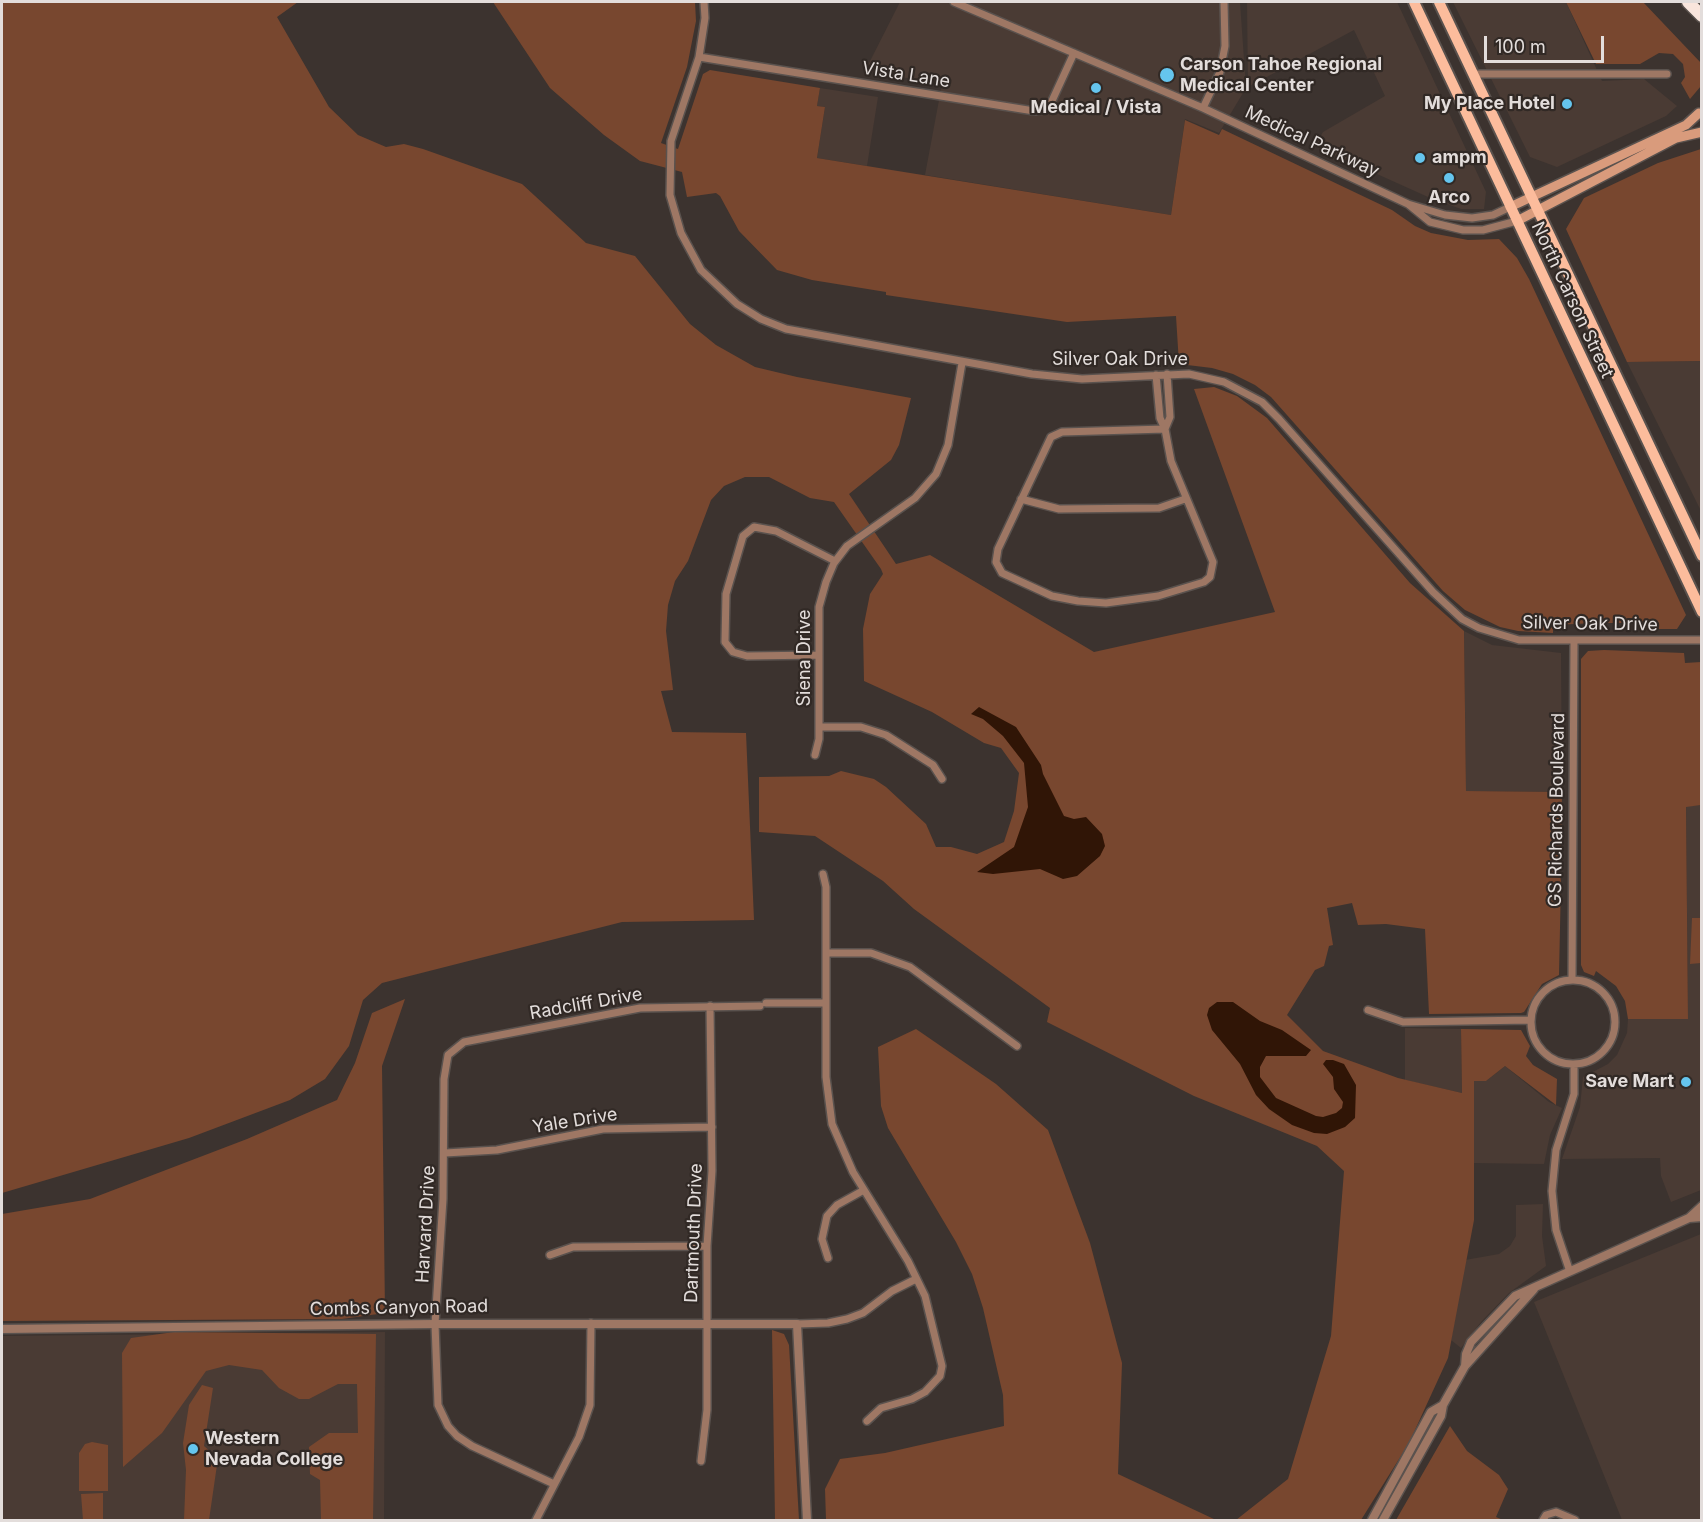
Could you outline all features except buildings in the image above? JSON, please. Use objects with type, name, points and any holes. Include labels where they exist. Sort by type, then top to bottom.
[{"type":"highway","points":[[1688,2],[1701,16]]},
{"type":"main road","name":"North Carson Street","points":[[1414,2],[1701,612]]},
{"type":"main road","name":"North Carson Street","points":[[1439,2],[1701,556]]},
{"type":"main road","points":[[1510,207],[1686,125],[1700,110]]},
{"type":"main road","points":[[1517,221],[1676,138],[1701,129],[1700,110]]},
{"type":"street","name":"Silver Oak Drive","points":[[704,2],[705,18],[699,57],[676,120],[669,167],[670,195],[675,215],[689,250],[701,270],[737,304],[761,319],[786,329],[962,363],[1062,379],[1167,374],[1190,374],[1215,379],[1244,390],[1262,402],[1433,592],[1462,619],[1498,635],[1519,640],[1701,640]]},
{"type":"street","name":"Medical Parkway","points":[[954,2],[1203,108],[1408,204],[1445,215],[1472,218],[1493,215],[1510,207]]},
{"type":"street","points":[[1203,108],[1220,72],[1225,46],[1224,2]]},
{"type":"street","name":"Vista Lane","points":[[699,57],[1034,111],[1044,110],[1051,102],[1074,53]]},
{"type":"street","points":[[1473,74],[1666,74]]},
{"type":"street","name":"Medical Parkway","points":[[1408,204],[1430,222],[1463,230],[1483,230],[1517,221]]},
{"type":"street","name":"Siena Drive","points":[[815,755],[819,727],[819,607],[835,561],[847,546],[864,532],[915,498],[936,474],[948,445],[962,363]]},
{"type":"street","points":[[1166,429],[1170,417],[1167,374]]},
{"type":"street","points":[[1156,375],[1160,418],[1166,429],[1171,461],[1213,562],[1210,577],[1204,582],[1158,596],[1106,603],[1052,596],[1002,573],[996,562],[996,553],[1049,440],[1055,434],[1166,429]]},
{"type":"street","points":[[1021,499],[1059,509],[1159,508],[1185,499]]},
{"type":"street","points":[[819,656],[747,656],[733,652],[725,642],[726,594],[743,536],[754,527],[776,531],[835,561]]},
{"type":"street","name":"GS Richards Boulevard","points":[[1572,980],[1574,641]]},
{"type":"street","points":[[819,727],[861,727],[886,735],[933,765],[942,779]]},
{"type":"street","points":[[823,874],[826,887],[826,1077],[832,1124],[840,1147],[908,1260],[925,1296],[942,1366],[940,1376],[925,1392],[912,1399],[881,1408],[867,1421]]},
{"type":"street","points":[[826,953],[871,953],[910,967],[1017,1046]]},
{"type":"street","points":[[1572,980],[1583,981],[1602,991],[1614,1010],[1615,1021],[1610,1042],[1604,1051],[1595,1058],[1574,1064],[1563,1062],[1543,1051],[1536,1042],[1531,1020],[1537,1000],[1544,992],[1552,986],[1572,980]]},
{"type":"street","name":"Radcliff Drive","points":[[444,1078],[448,1054],[464,1042],[640,1008],[825,1003]]},
{"type":"street","name":"Dartmouth Drive","points":[[701,1461],[707,1410],[707,1246],[712,1127],[710,1006]]},
{"type":"street","points":[[1368,1010],[1404,1022],[1531,1020]]},
{"type":"street","points":[[1569,1269],[1556,1230],[1552,1191],[1556,1150],[1574,1094],[1574,1064]]},
{"type":"street","name":"Harvard Drive","points":[[444,1078],[445,1153],[435,1323],[438,1406],[448,1426],[472,1446],[554,1484]]},
{"type":"street","name":"Yale Drive","points":[[445,1153],[497,1150],[603,1129],[712,1127]]},
{"type":"street","points":[[828,1258],[822,1239],[827,1216],[837,1205],[864,1190]]},
{"type":"street","points":[[1689,1218],[1701,1206]]},
{"type":"street","points":[[1383,1521],[1441,1416],[1443,1405],[1465,1366],[1534,1288],[1569,1269],[1689,1218],[1701,1217]]},
{"type":"street","points":[[550,1255],[573,1247],[707,1246]]},
{"type":"street","points":[[807,1521],[797,1323],[828,1323],[848,1319],[863,1313],[892,1291],[916,1279]]},
{"type":"street","name":"Combs Canyon Road","points":[[2,1329],[435,1323],[797,1323]]},
{"type":"street","points":[[536,1521],[579,1437],[591,1405],[591,1323]]},
{"type":"street","points":[[1372,1521],[1431,1412],[1443,1405]]},
{"type":"street","points":[[1543,1521],[1546,1515],[1556,1512],[1575,1521]]},
{"type":"shaded area","points":[[2,2],[298,2],[277,17],[329,107],[358,135],[386,147],[404,144],[423,149],[522,184],[586,243],[635,256],[690,324],[716,345],[755,367],[911,398],[899,445],[891,460],[849,494],[896,564],[930,555],[1094,652],[1275,612],[1194,389],[1214,387],[1237,396],[1267,418],[1410,583],[1464,631],[1466,791],[1562,792],[1561,851],[1558,862],[1561,881],[1559,975],[1542,984],[1524,1012],[1521,1013],[1429,1014],[1425,929],[1386,924],[1358,925],[1352,903],[1327,908],[1333,945],[1329,946],[1324,966],[1315,970],[1287,1015],[1323,1051],[1398,1078],[1462,1093],[1461,1029],[1521,1030],[1530,1046],[1526,1056],[1533,1065],[1557,1079],[1556,1105],[1505,1066],[1486,1081],[1474,1081],[1474,1220],[1448,1358],[1409,1443],[1361,1520],[1236,1520],[1288,1479],[1331,1336],[1344,1171],[1317,1146],[1194,1096],[1047,1022],[1050,1008],[914,909],[883,881],[815,836],[759,832],[759,777],[829,776],[841,771],[874,779],[886,787],[926,824],[936,847],[951,847],[977,854],[1004,842],[1014,811],[1019,773],[1001,748],[984,743],[932,712],[864,681],[863,629],[870,594],[883,574],[881,569],[834,502],[810,498],[769,477],[745,477],[724,486],[711,500],[688,561],[675,581],[668,605],[666,631],[673,690],[661,691],[672,732],[746,733],[754,920],[622,922],[382,983],[363,1000],[349,1046],[325,1079],[290,1100],[189,1138],[2,1193]]},
{"type":"shaded area","points":[[493,2],[695,2],[696,21],[687,67],[661,143],[678,149],[703,74],[710,70],[820,88],[817,106],[825,107],[817,158],[1171,215],[1185,120],[1219,135],[1222,129],[1392,210],[1415,226],[1431,233],[1468,240],[1499,239],[1517,258],[1529,279],[1686,615],[1677,629],[1648,629],[1630,623],[1596,623],[1553,625],[1553,633],[1518,631],[1500,627],[1465,610],[1443,591],[1271,397],[1255,385],[1233,374],[1212,368],[1179,364],[1176,316],[1067,322],[886,295],[886,292],[812,280],[777,270],[739,231],[720,196],[716,193],[687,197],[682,172],[640,161],[604,135],[550,88]]},
{"type":"shaded area","points":[[900,2],[1240,2],[1246,88],[1219,133],[1185,119],[1171,215],[925,175],[942,84],[865,71]]},
{"type":"shaded area","points":[[1247,2],[1397,2],[1486,192],[1484,209],[1461,209],[1428,197],[1315,146],[1323,132],[1385,96],[1354,30],[1248,87]]},
{"type":"shaded area","points":[[1453,2],[1566,2],[1602,81],[1644,79],[1677,106],[1666,116],[1557,167],[1530,157]]},
{"type":"shaded area","points":[[1566,2],[1643,2],[1701,63],[1701,86],[1690,99],[1681,83],[1685,77],[1683,64],[1673,54],[1659,53],[1640,64],[1596,64]]},
{"type":"shaded area","points":[[820,88],[878,97],[867,166],[817,158],[825,107],[817,106]]},
{"type":"shaded area","points":[[1701,149],[1701,361],[1627,362],[1566,229],[1584,198],[1658,163]]},
{"type":"shaded area","points":[[1701,361],[1701,511],[1627,362]]},
{"type":"shaded area","points":[[1464,631],[1492,645],[1561,653],[1562,792],[1466,791]]},
{"type":"shaded area","points":[[1588,651],[1684,653],[1685,663],[1701,662],[1701,805],[1686,807],[1688,1019],[1628,1019],[1625,1001],[1616,986],[1596,971],[1594,976],[1584,972],[1581,965],[1581,659]]},
{"type":"shaded area","points":[[979,707],[1016,727],[1041,765],[1043,774],[1064,816],[1074,819],[1086,817],[1102,834],[1105,846],[1100,856],[1077,876],[1063,879],[1040,869],[993,874],[977,872],[1014,847],[1028,807],[1024,763],[1003,736],[983,719],[971,714]]},
{"type":"shaded area","points":[[1701,805],[1701,1190],[1671,1202],[1661,1176],[1660,1158],[1562,1159],[1580,1107],[1583,1077],[1608,1064],[1617,1055],[1627,1033],[1628,1019],[1688,1019],[1686,806]]},
{"type":"shaded area","points":[[1692,918],[1701,918],[1701,963],[1690,964]]},
{"type":"shaded area","points":[[405,999],[382,1066],[385,1313],[342,1319],[2,1321],[2,1214],[90,1199],[247,1139],[337,1100],[355,1063],[372,1013]]},
{"type":"shaded area","points":[[1217,1002],[1233,1002],[1260,1021],[1282,1030],[1311,1050],[1306,1056],[1266,1056],[1260,1067],[1260,1077],[1276,1098],[1316,1116],[1323,1117],[1336,1113],[1342,1108],[1343,1102],[1334,1089],[1333,1077],[1323,1064],[1326,1060],[1333,1060],[1344,1064],[1356,1085],[1355,1118],[1345,1127],[1327,1134],[1314,1133],[1292,1125],[1269,1109],[1256,1095],[1240,1064],[1212,1030],[1207,1015],[1209,1008]]},
{"type":"shaded area","points":[[1405,1028],[1461,1029],[1462,1093],[1405,1080]]},
{"type":"shaded area","points":[[916,1029],[996,1084],[1048,1130],[1090,1243],[1122,1363],[1118,1474],[1216,1520],[826,1520],[825,1489],[840,1459],[885,1453],[1004,1426],[1003,1395],[983,1308],[972,1274],[956,1242],[888,1128],[881,1106],[878,1047]]},
{"type":"shaded area","points":[[1505,1066],[1549,1102],[1562,1108],[1550,1135],[1544,1164],[1473,1163],[1474,1081],[1486,1081]]},
{"type":"shaded area","points":[[1543,1204],[1542,1236],[1546,1266],[1509,1293],[1481,1322],[1461,1348],[1451,1340],[1465,1260],[1499,1254],[1510,1246],[1516,1236],[1516,1205]]},
{"type":"shaded area","points":[[1701,1234],[1701,1520],[1622,1520],[1534,1302]]},
{"type":"shaded area","points":[[772,1330],[784,1334],[789,1345],[799,1520],[775,1520]]},
{"type":"shaded area","points":[[174,1332],[376,1334],[373,1520],[321,1520],[320,1480],[310,1474],[309,1447],[329,1433],[358,1433],[357,1384],[338,1384],[309,1399],[299,1399],[279,1388],[262,1370],[229,1365],[206,1371],[162,1433],[123,1467],[122,1353],[131,1338]]},
{"type":"shaded area","name":"Western Nevada College","points":[[385,1332],[384,1520],[2,1520],[2,1336]]},
{"type":"shaded area","points":[[202,1385],[213,1388],[204,1446],[218,1458],[209,1520],[184,1520],[186,1470],[183,1443],[189,1405]]},
{"type":"shaded area","points":[[1450,1426],[1467,1451],[1499,1475],[1508,1489],[1496,1517],[1503,1520],[1396,1520]]},
{"type":"shaded area","points":[[92,1442],[108,1445],[108,1491],[79,1491],[79,1453],[85,1444]]},
{"type":"shaded area","points":[[103,1493],[103,1520],[83,1520],[81,1494]]},
{"type":"place","name":"Carson Tahoe Regional Medical Center","points":[[1167,75]]},
{"type":"place","name":"Medical / Vista","points":[[1096,88]]},
{"type":"place","name":"My Place Hotel","points":[[1567,104]]},
{"type":"place","name":"ampm","points":[[1420,158]]},
{"type":"place","name":"Arco","points":[[1449,178]]},
{"type":"place","name":"Save Mart","points":[[1686,1082]]},
{"type":"place","name":"Western Nevada College","points":[[193,1449]]}]
